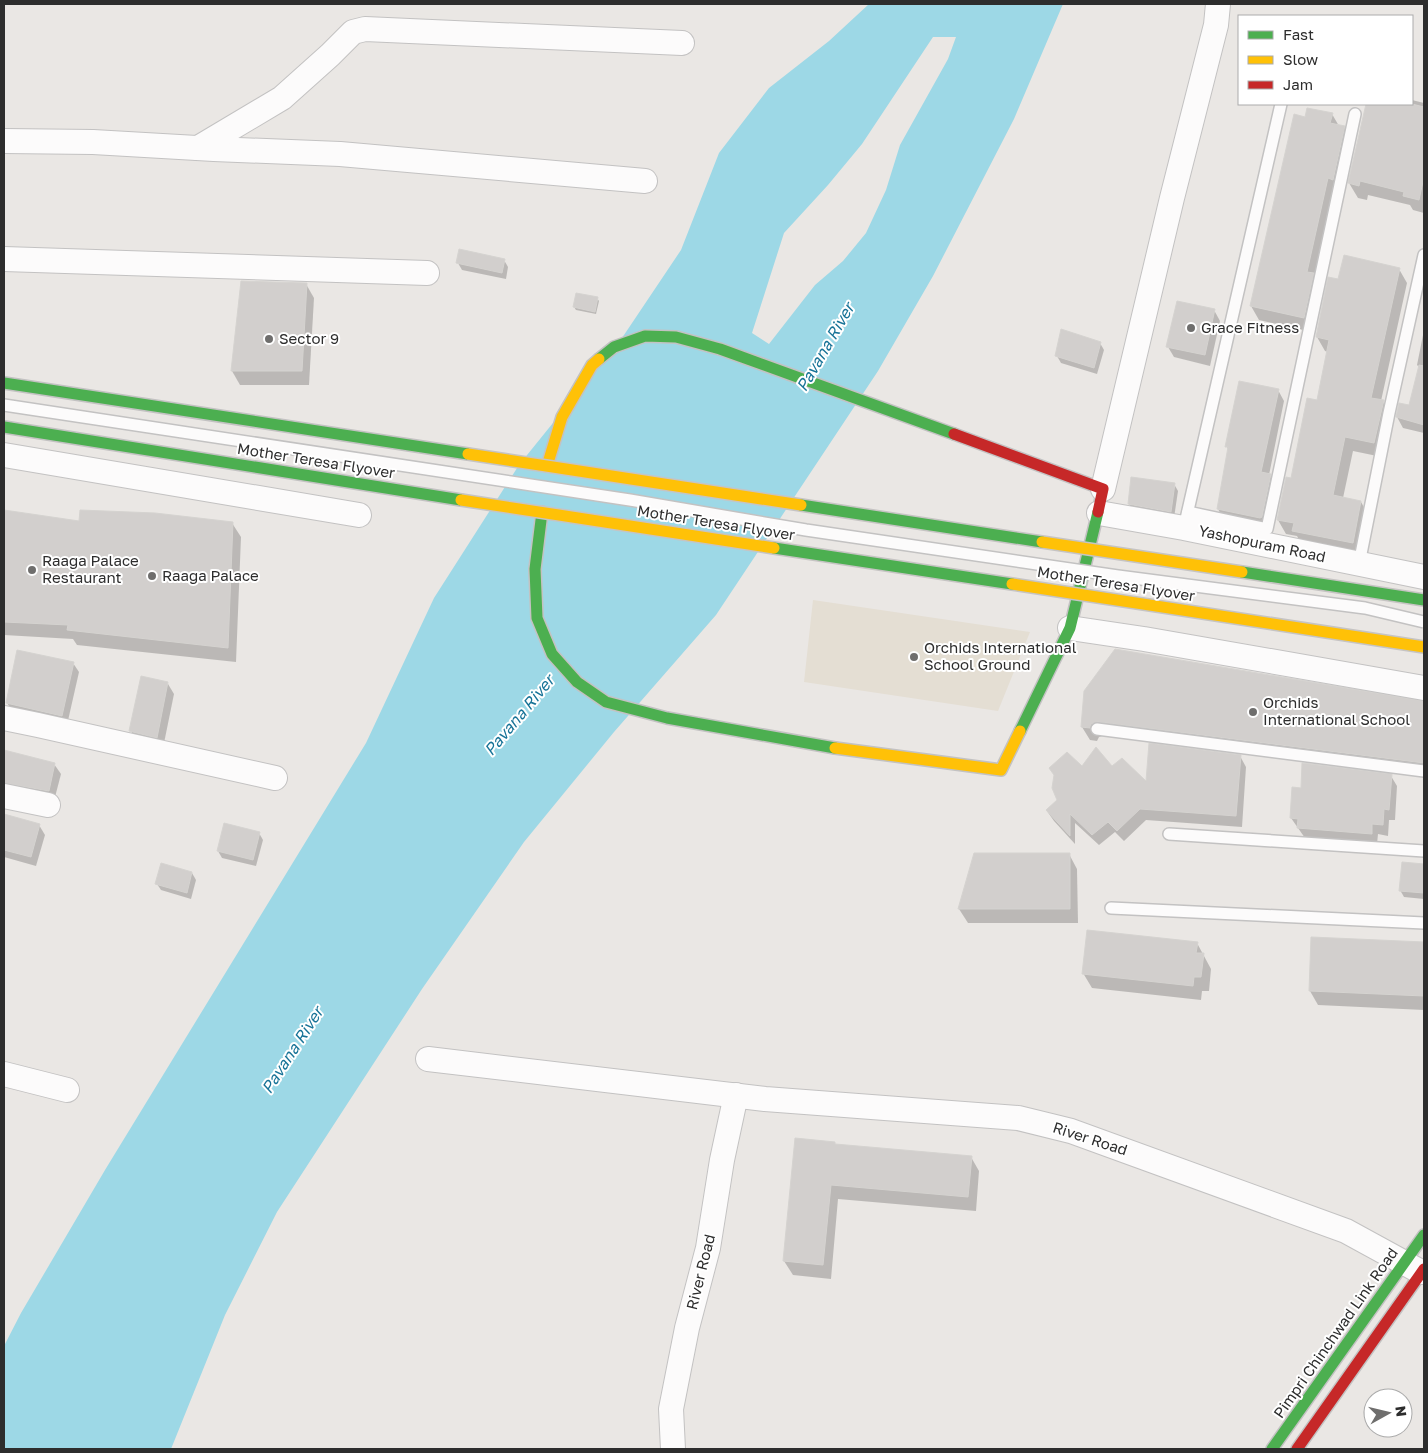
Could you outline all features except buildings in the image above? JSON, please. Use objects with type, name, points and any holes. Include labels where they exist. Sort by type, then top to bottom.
[{"type":"main road","points":[[542,512],[535,569],[537,618],[552,654],[577,682],[606,702],[667,718],[839,749],[1001,770],[1070,628],[1103,489],[720,349],[676,336],[645,336],[614,347],[592,365],[562,417],[547,466]]},
{"type":"main road","name":"Mother Teresa Flyover","points":[[4,383],[1424,600]]},
{"type":"main road","name":"Mother Teresa Flyover","points":[[4,427],[542,512],[1424,647]]},
{"type":"main road","name":"Pimpri Chinchwad Link Road","points":[[1297,1449],[1417,1268],[1424,1235]]},
{"type":"main road","name":"Pimpri Chinchwad Link Road","points":[[1272,1449],[1417,1268]]},
{"type":"street","points":[[1103,489],[1172,198],[1216,25],[1218,4]]},
{"type":"street","points":[[198,148],[282,98],[353,32],[365,29],[682,43]]},
{"type":"street","points":[[4,141],[93,142],[340,154],[645,180]]},
{"type":"street","points":[[4,259],[427,272]]},
{"type":"street","points":[[4,455],[359,515]]},
{"type":"street","name":"Yashopuram Road","points":[[1098,513],[1186,520],[1359,564],[1424,577]]},
{"type":"street","points":[[1070,628],[1144,639],[1424,688]]},
{"type":"street","points":[[4,718],[275,778]]},
{"type":"street","points":[[4,796],[48,805]]},
{"type":"street","name":"River Road","points":[[428,1059],[736,1095],[1018,1118],[1062,1129],[1346,1231],[1417,1268]]},
{"type":"street","points":[[4,1074],[67,1090]]},
{"type":"street","name":"River Road","points":[[673,1449],[671,1409],[687,1328],[708,1248],[722,1160],[736,1095]]},
{"type":"lane","points":[[1281,105],[1186,520],[1267,529],[1355,114]]},
{"type":"lane","points":[[1359,564],[1389,413],[1424,255]]},
{"type":"lane","points":[[4,405],[581,492],[806,530],[1098,573],[1365,608],[1424,622]]},
{"type":"lane","points":[[1097,729],[1424,771]]},
{"type":"lane","points":[[1169,834],[1424,851]]},
{"type":"lane","points":[[1111,908],[1424,923]]},
{"type":"shaded area","name":"Orchids International School Ground","points":[[813,600],[1030,632],[998,711],[804,682]]},
{"type":"water","name":"Pavana River","points":[[869,4],[1063,4],[1014,119],[933,276],[878,371],[716,615],[614,732],[524,842],[422,989],[277,1212],[225,1315],[171,1449],[4,1449],[4,1346],[21,1313],[105,1170],[366,743],[434,598],[519,465],[624,335],[681,250],[719,153],[769,88],[829,41]],"holes":[[[933,37],[956,37],[948,59],[900,145],[886,190],[866,233],[843,261],[815,285],[769,344],[752,333],[784,233],[862,144]]]},
{"type":"traffic: fast","points":[[599,359],[614,347],[645,336],[676,337],[720,349],[954,434]]},
{"type":"traffic: fast","points":[[4,383],[468,454]]},
{"type":"traffic: fast","points":[[4,427],[461,500]]},
{"type":"traffic: fast","points":[[801,505],[1042,542]]},
{"type":"traffic: fast","points":[[542,512],[535,569],[537,618],[552,654],[577,682],[606,702],[667,718],[835,748]]},
{"type":"traffic: fast","points":[[1020,731],[1070,628],[1098,512]]},
{"type":"traffic: fast","points":[[774,548],[1012,584]]},
{"type":"traffic: fast","points":[[1242,572],[1424,600]]},
{"type":"traffic: fast","points":[[1272,1449],[1424,1235]]},
{"type":"traffic: slow","points":[[547,466],[562,417],[592,365],[599,359]]},
{"type":"traffic: slow","points":[[468,454],[801,505]]},
{"type":"traffic: slow","points":[[461,500],[774,548]]},
{"type":"traffic: slow","points":[[1042,542],[1242,572]]},
{"type":"traffic: slow","points":[[1012,584],[1424,647]]},
{"type":"traffic: slow","points":[[835,748],[1001,770],[1020,731]]},
{"type":"traffic: jam","points":[[954,434],[1103,489],[1098,512]]},
{"type":"traffic: jam","points":[[1297,1449],[1424,1269]]},
{"type":"place","name":"Grace Fitness","points":[[1191,328]]},
{"type":"place","name":"Sector 9","points":[[269,339]]},
{"type":"place","name":"Raaga Palace Restaurant","points":[[32,570]]},
{"type":"place","name":"Raaga Palace","points":[[152,576]]},
{"type":"place","name":"Orchids International School Ground","points":[[914,657]]},
{"type":"place","name":"Orchids International School","points":[[1253,712]]}]
